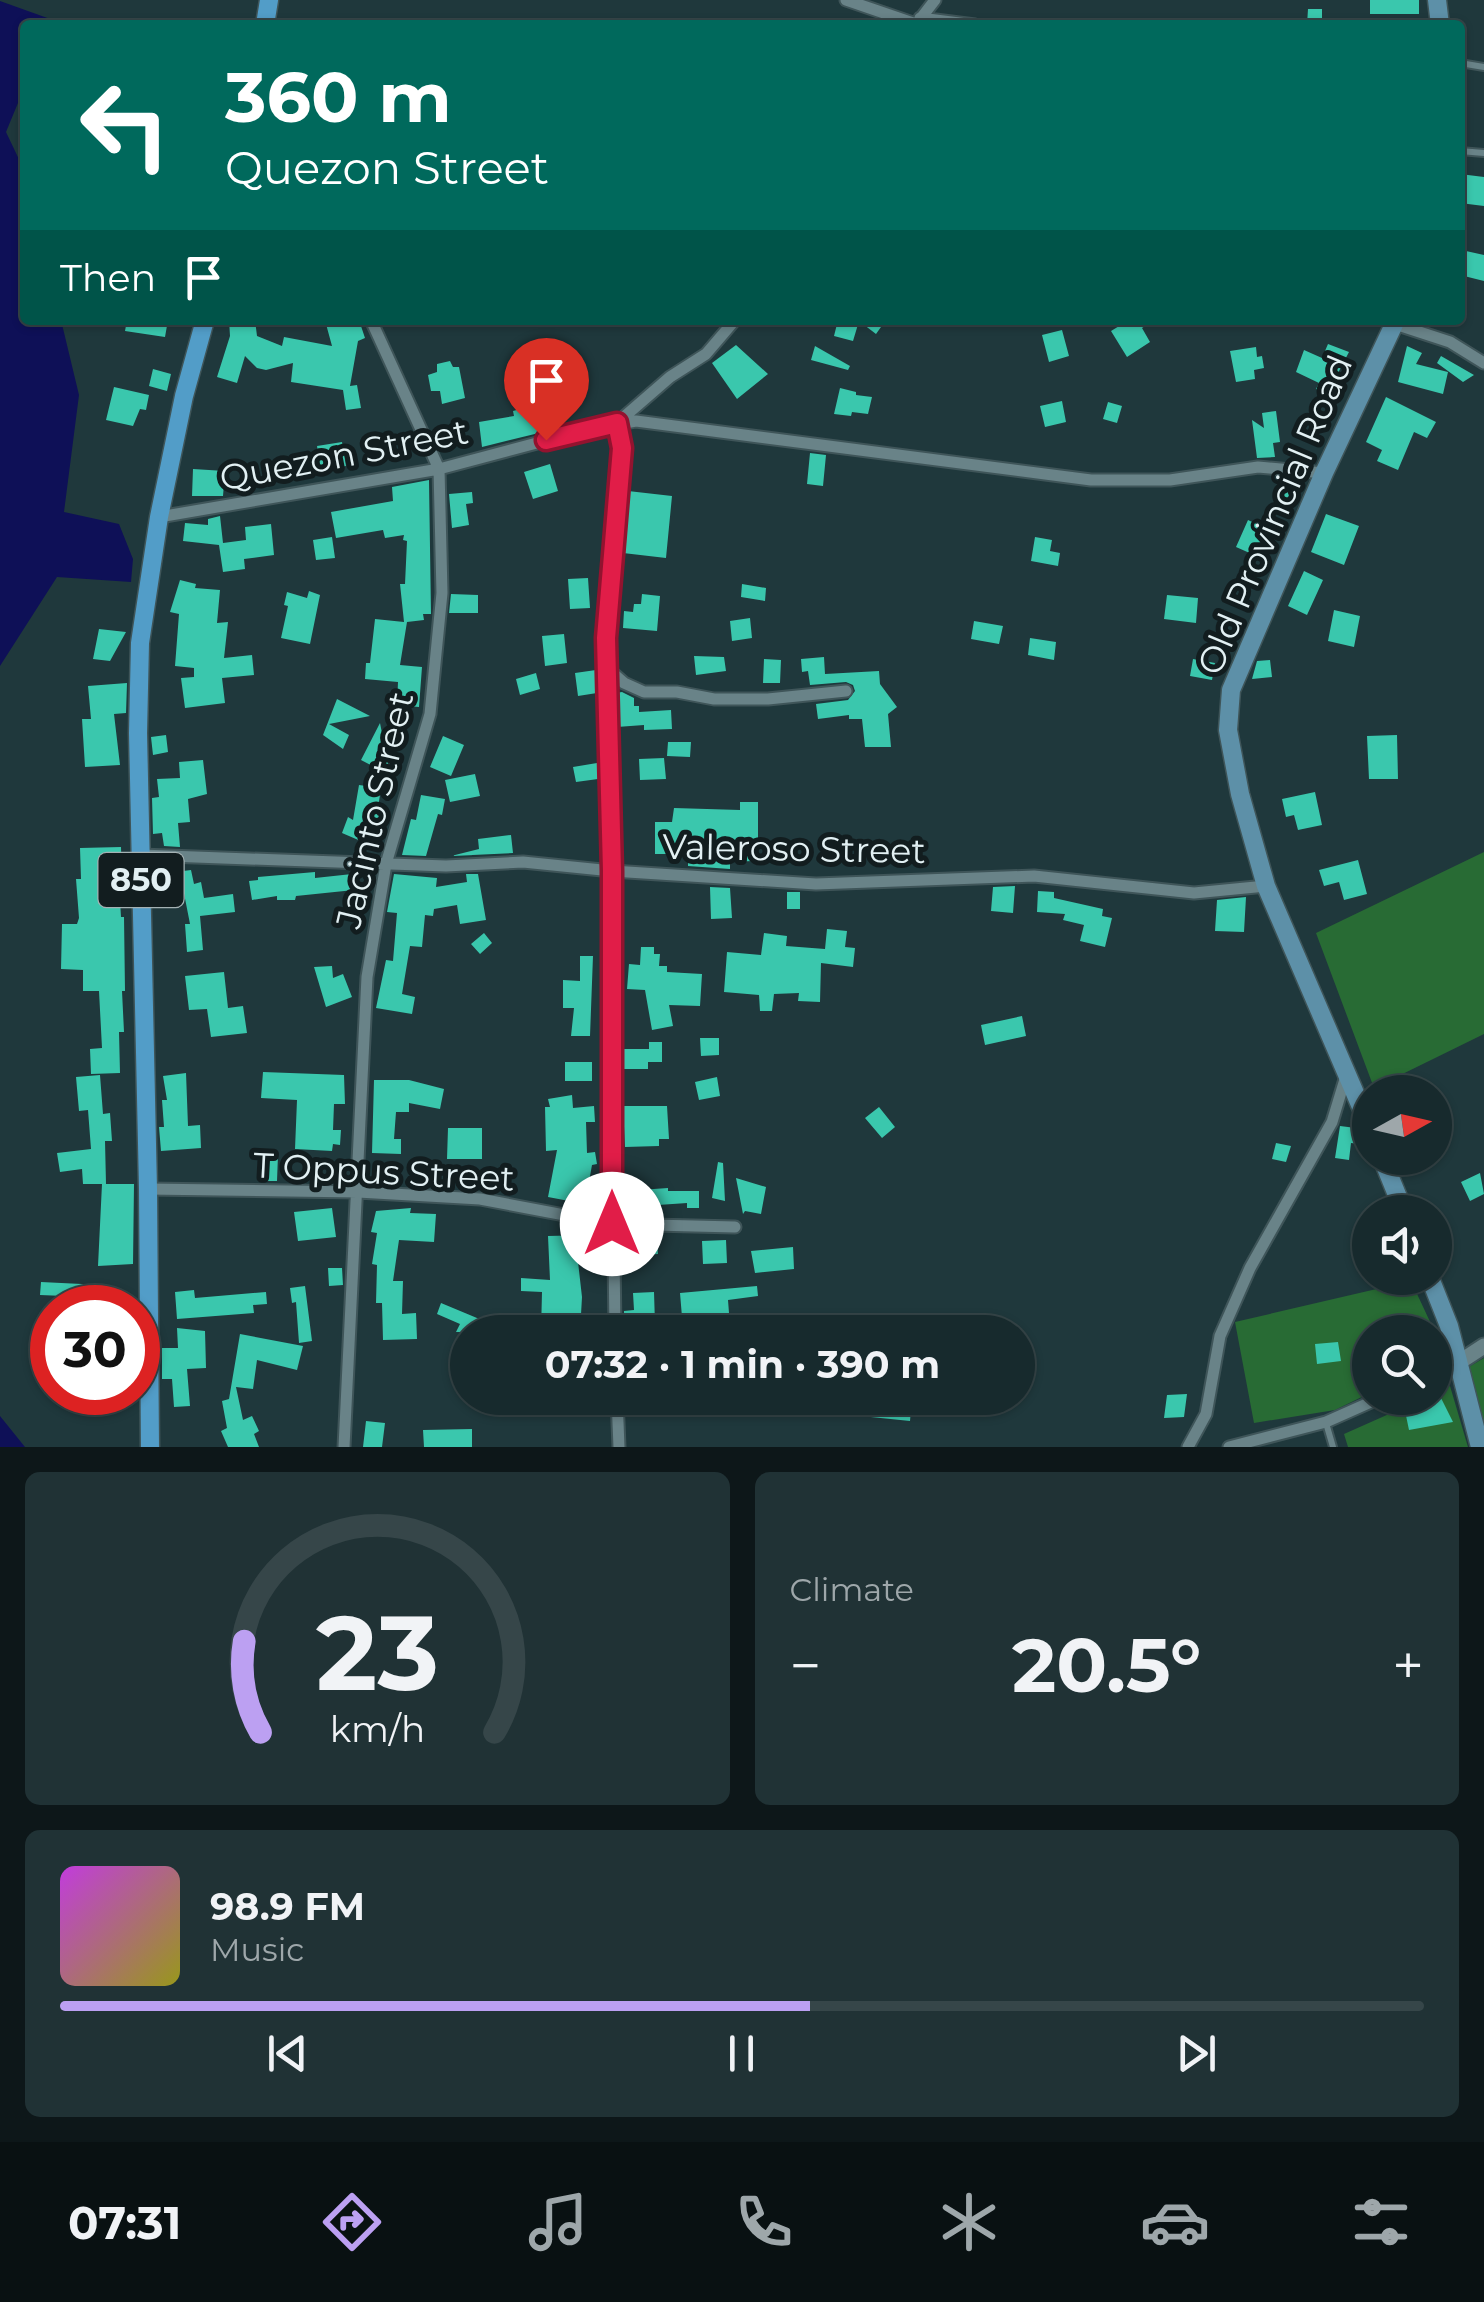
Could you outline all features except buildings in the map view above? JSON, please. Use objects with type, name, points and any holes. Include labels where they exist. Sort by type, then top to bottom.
[{"type":"main road","name":"850","points":[[150,1447],[140,643],[159,517],[184,396],[204,325]]},
{"type":"main road","name":"Old Provincial Road","points":[[1352,1082],[1266,886],[1240,794],[1228,730],[1231,690],[1324,473],[1394,325]]},
{"type":"main road","points":[[1437,1295],[1449,1326],[1480,1447]]},
{"type":"street","points":[[846,0],[911,20]]},
{"type":"street","points":[[919,20],[936,0]]},
{"type":"street","name":"Jacinto Street","points":[[344,1447],[367,977],[386,864],[430,714],[442,593],[439,470],[372,325]]},
{"type":"street","name":"Quezon Street","points":[[159,517],[439,470],[617,423],[670,377],[706,354],[731,325]]},
{"type":"street","points":[[1403,325],[1450,342],[1484,363]]},
{"type":"street","points":[[615,1315],[606,638],[622,448],[617,423],[636,421],[1091,480],[1170,480],[1258,466],[1324,473]]},
{"type":"street","points":[[608,669],[624,683],[644,692],[677,692],[714,699],[768,699],[846,690]]},
{"type":"street","name":"Valeroso Street","points":[[141,855],[446,866],[524,862],[816,884],[1034,876],[1194,894],[1266,886]]},
{"type":"street","points":[[1188,1447],[1206,1414],[1220,1336],[1250,1268],[1332,1122],[1348,1072]]},
{"type":"street","name":"T Oppus Street","points":[[148,1189],[358,1192],[480,1199],[612,1224],[735,1227]]},
{"type":"street","points":[[1452,1366],[1484,1346]]},
{"type":"street","points":[[1229,1447],[1326,1422],[1352,1410]]},
{"type":"street","points":[[618,1415],[619,1447]]},
{"type":"lane","points":[[1326,1422],[1333,1447]]},
{"type":"green space","points":[[1484,852],[1484,1034],[1400,1075],[1369,1075],[1316,933]]},
{"type":"green space","points":[[1352,1295],[1418,1295],[1427,1315],[1352,1315],[1352,1402],[1335,1410],[1254,1423],[1235,1322]]},
{"type":"green space","points":[[1484,1358],[1484,1433],[1467,1368]]},
{"type":"green space","points":[[1452,1393],[1468,1447],[1348,1447],[1344,1434],[1387,1415],[1452,1415]]},
{"type":"shaded area","points":[[0,1],[53,20],[20,20],[20,98],[6,132],[20,161],[20,325],[62,325],[79,395],[64,512],[119,524],[133,559],[131,582],[57,577],[0,666]]},
{"type":"shaded area","points":[[0,1416],[25,1447],[0,1447]]},
{"type":"route","points":[[546,440],[617,423],[622,448],[606,638],[612,871],[612,1224]]}]
